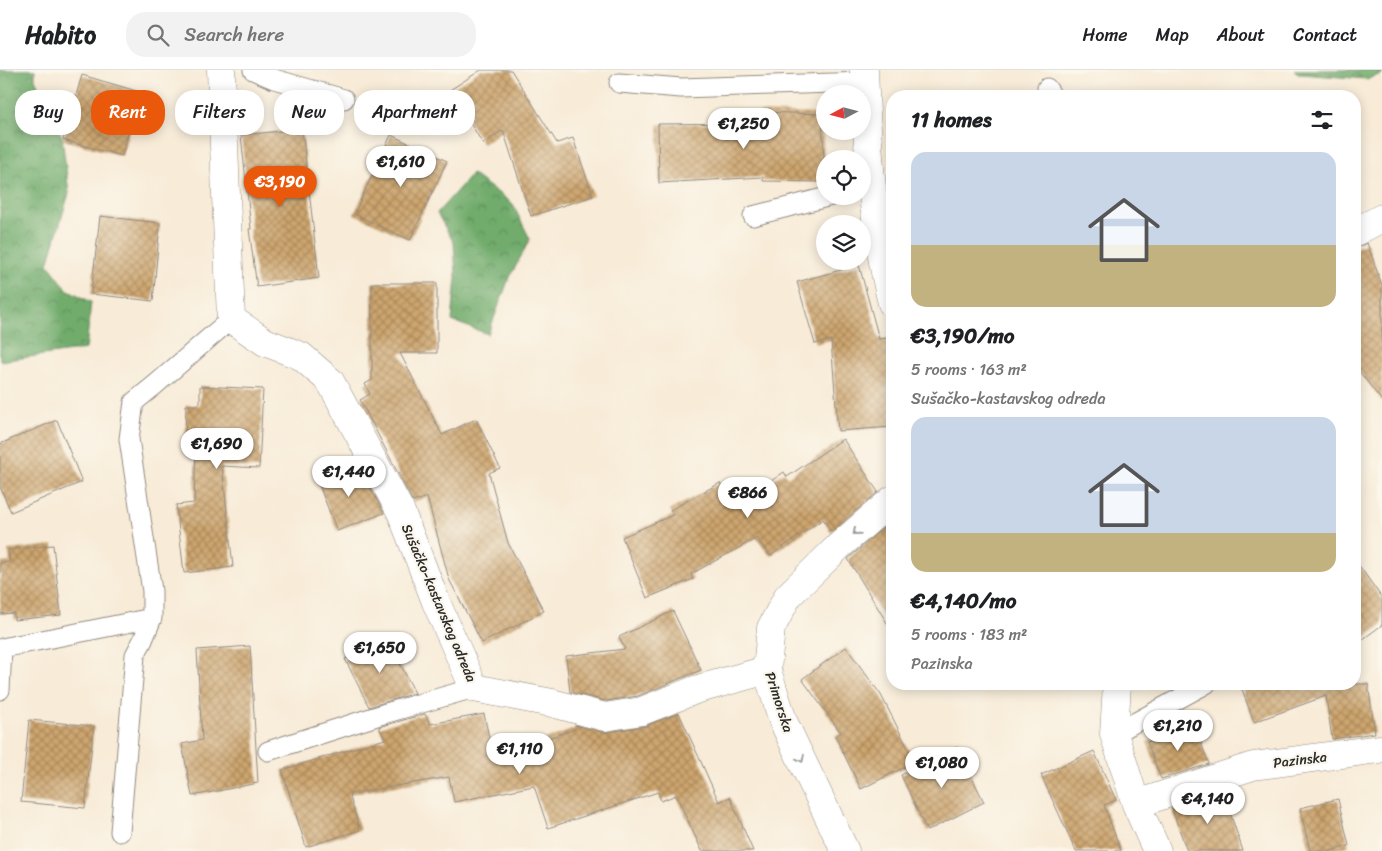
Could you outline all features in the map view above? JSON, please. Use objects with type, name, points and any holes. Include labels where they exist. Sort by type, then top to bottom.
[{"type":"street","points":[[221,70],[231,319]]},
{"type":"street","points":[[865,76],[866,150]]},
{"type":"street","points":[[871,194],[886,266]]},
{"type":"street","points":[[1361,229],[1382,218]]},
{"type":"street","name":"Sušačko-kastavskog odreda","points":[[231,319],[265,342],[301,356],[330,381],[401,512],[436,602],[474,688],[552,703],[605,717],[642,711],[695,690],[767,670]]},
{"type":"street","name":"Primorska","points":[[846,851],[783,720],[767,670],[771,628],[788,596],[886,505]]},
{"type":"street","points":[[1117,690],[1114,734],[1136,804],[1157,851]]},
{"type":"street","name":"Pazinska","points":[[1136,804],[1253,766],[1379,750]]},
{"type":"lane","points":[[253,70],[274,79],[312,90]]},
{"type":"lane","points":[[619,83],[681,88],[865,76]]},
{"type":"lane","points":[[753,216],[816,200]]},
{"type":"lane","points":[[120,832],[135,655],[152,618],[152,591],[129,439],[134,402],[231,319]]},
{"type":"lane","points":[[0,690],[2,648],[152,618]]},
{"type":"lane","points":[[268,751],[383,714],[474,688]]},
{"type":"lane","points":[[1114,734],[1195,690]]},
{"type":"green space","points":[[0,70],[35,70],[35,79],[40,90],[15,90],[15,135],[61,135],[62,137],[69,193],[48,264],[67,289],[91,302],[86,349],[0,361]]},
{"type":"green space","points":[[1294,70],[1382,70],[1382,74],[1367,79],[1300,74]]},
{"type":"green space","points":[[472,174],[512,203],[530,239],[508,281],[488,334],[452,321],[456,277],[454,243],[437,213]]},
{"type":"building","points":[[481,70],[511,70],[557,143],[573,138],[593,196],[531,216],[503,130],[483,144],[475,131],[475,90],[450,90]]},
{"type":"building","points":[[82,75],[133,90],[91,90],[91,135],[128,135],[122,156],[63,140],[64,135],[81,135],[81,90],[78,90]]},
{"type":"building","points":[[760,112],[816,114],[816,140],[823,140],[824,150],[816,150],[816,182],[763,181],[763,177],[659,183],[658,124],[760,123]]},
{"type":"building","points":[[274,132],[274,135],[303,135],[319,278],[257,287],[249,229],[251,229],[241,135],[264,135],[264,133]]},
{"type":"building","points":[[391,135],[447,161],[410,240],[354,214]]},
{"type":"building","points":[[100,216],[160,223],[153,301],[91,294]]},
{"type":"building","points":[[1367,243],[1382,285],[1382,401],[1361,374],[1361,246]]},
{"type":"building","points":[[841,270],[860,270],[879,339],[886,338],[886,427],[838,431],[831,340],[815,344],[797,282]]},
{"type":"building","points":[[372,283],[437,283],[437,353],[400,353],[442,435],[476,419],[500,468],[489,473],[508,543],[544,611],[482,643],[449,579],[427,497],[413,502],[360,400],[370,394],[365,384],[372,380]]},
{"type":"building","points":[[200,386],[263,389],[259,468],[222,466],[233,567],[184,573],[176,505],[194,503],[196,447],[185,447],[186,405],[199,405]]},
{"type":"building","points":[[57,420],[82,482],[11,512],[0,487],[0,444]]},
{"type":"building","points":[[843,439],[878,492],[831,532],[823,519],[770,556],[757,538],[691,574],[693,579],[647,598],[622,537],[673,515],[670,510],[720,483],[734,507],[784,472],[787,477]]},
{"type":"building","points":[[357,464],[384,513],[337,531],[317,480]]},
{"type":"building","points":[[886,525],[886,621],[848,559]]},
{"type":"building","points":[[53,545],[61,615],[14,620],[14,613],[0,614],[0,563],[10,562],[8,550]]},
{"type":"building","points":[[1361,568],[1382,598],[1382,625],[1361,641]]},
{"type":"building","points":[[673,611],[701,670],[638,696],[606,701],[570,692],[566,656],[625,649],[619,637]]},
{"type":"building","points":[[387,638],[415,693],[369,707],[345,659]]},
{"type":"building","points":[[250,646],[258,783],[192,796],[182,744],[202,740],[197,650]]},
{"type":"building","points":[[846,647],[881,695],[915,762],[861,789],[835,736],[841,733],[802,679]]},
{"type":"building","points":[[1361,684],[1368,684],[1375,733],[1332,739],[1326,696],[1254,722],[1242,690],[1361,690]]},
{"type":"building","points":[[679,713],[719,802],[730,797],[753,851],[702,851],[676,795],[661,801],[658,792],[548,828],[534,786],[454,802],[449,777],[349,794],[360,830],[306,847],[282,770],[385,739],[379,727],[425,714],[430,724],[484,714],[493,757],[575,729],[575,725],[608,732],[645,726]]},
{"type":"building","points":[[29,720],[94,726],[85,808],[21,802]]},
{"type":"building","points":[[1194,724],[1209,764],[1161,779],[1147,742]]},
{"type":"building","points":[[957,747],[984,802],[927,831],[901,775]]},
{"type":"building","points":[[1094,751],[1116,800],[1104,805],[1121,851],[1076,851],[1041,775]]},
{"type":"building","points":[[1223,792],[1243,851],[1187,851],[1172,809]]},
{"type":"building","points":[[1338,799],[1349,846],[1330,851],[1310,851],[1300,808]]}]
